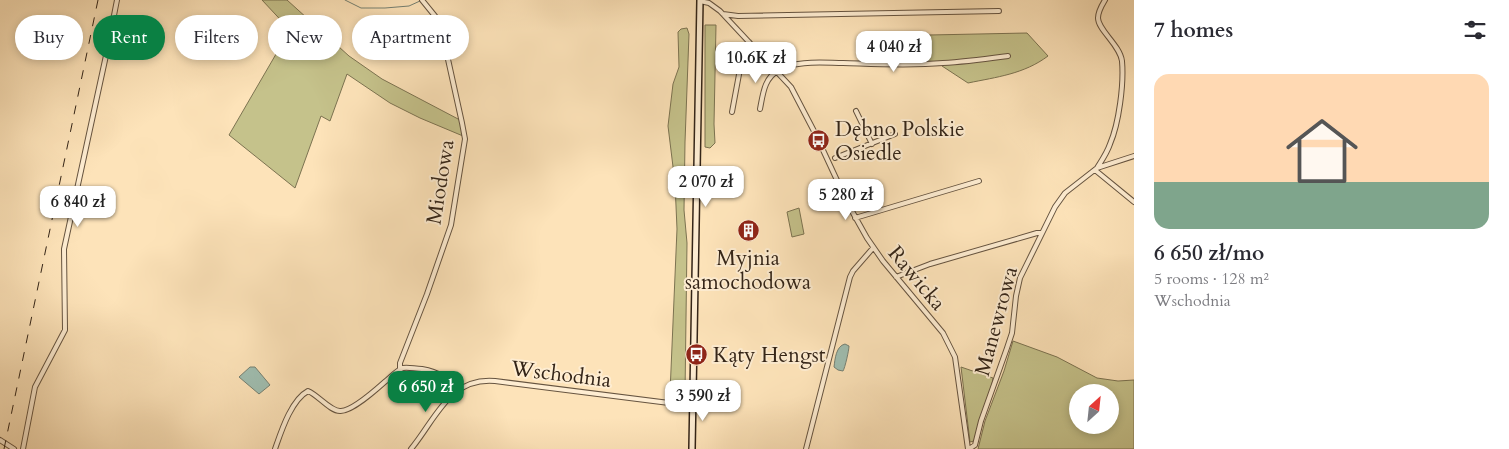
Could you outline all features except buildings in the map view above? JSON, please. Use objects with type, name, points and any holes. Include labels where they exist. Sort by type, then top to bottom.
[{"type":"main road","points":[[692,449],[700,1]]},
{"type":"street","points":[[23,449],[35,387],[65,330],[64,249],[107,51],[116,0]]},
{"type":"street","name":"Miodowa","points":[[400,369],[400,362],[427,294],[451,225],[464,139],[442,32],[434,16],[422,0]]},
{"type":"street","points":[[1105,0],[1099,11],[1098,21],[1119,52],[1122,62],[1122,74],[1115,132],[1110,146],[1096,169],[1134,202]]},
{"type":"street","name":"Rawicka","points":[[700,1],[712,5],[723,14],[795,94],[855,218],[873,248],[940,329],[952,349],[955,357],[968,449]]},
{"type":"street","points":[[723,14],[738,16],[999,11]]},
{"type":"street","points":[[732,112],[743,52],[749,42]]},
{"type":"street","points":[[760,109],[766,83],[776,71],[783,67],[817,63],[942,64],[1008,56]]},
{"type":"street","points":[[856,111],[872,144]]},
{"type":"street","points":[[835,158],[895,134]]},
{"type":"street","name":"Manewrowa","points":[[968,449],[975,444],[981,421],[1008,348],[1020,278],[1061,198],[1079,181],[1096,169],[1134,156]]},
{"type":"street","points":[[855,218],[979,180]]},
{"type":"street","points":[[896,277],[976,250],[1042,233]]},
{"type":"street","points":[[806,449],[850,277],[873,248]]},
{"type":"street","points":[[275,449],[288,417],[303,394],[308,391],[338,412],[343,411],[373,392],[400,369],[409,368],[438,373],[447,379],[456,391],[442,406],[411,449]]},
{"type":"street","name":"Wschodnia","points":[[456,391],[467,384],[479,381],[492,381],[693,406]]},
{"type":"street","points":[[0,440],[14,449]]},
{"type":"shaded area","points":[[262,0],[287,0],[304,15],[276,15]]},
{"type":"shaded area","points":[[705,25],[716,25],[715,143],[710,148],[705,147]]},
{"type":"shaded area","points":[[687,28],[689,34],[684,210],[687,243],[685,394],[680,396],[670,393],[677,229],[675,183],[668,126],[673,84],[679,67],[678,32],[681,29]]},
{"type":"shaded area","points":[[1027,33],[1048,56],[1020,71],[989,79],[968,83],[942,66],[942,64],[881,63],[880,36]]},
{"type":"shaded area","points":[[342,50],[352,60],[382,79],[460,120],[463,136],[390,103],[347,74],[330,121],[321,116],[295,188],[229,135],[273,60],[342,60]]},
{"type":"shaded area","points":[[799,208],[804,234],[792,237],[787,212]]},
{"type":"shaded area","points":[[1013,341],[1057,357],[1097,378],[1118,381],[1134,380],[1134,449],[978,449],[985,421]]},
{"type":"shaded area","points":[[845,344],[849,346],[843,371],[834,367],[838,350]]},
{"type":"shaded area","points":[[250,367],[255,367],[270,385],[259,394],[239,377]]},
{"type":"shaded area","points":[[961,367],[993,378],[974,441],[970,442]]},
{"type":"waterway","points":[[345,0],[361,8],[409,6],[420,1]]},
{"type":"railway","points":[[4,449],[98,0]]},
{"type":"place","name":"Dębno Polskie Osiedle","points":[[819,141]]},
{"type":"place","name":"Myjnia samochodowa","points":[[748,231]]},
{"type":"place","name":"Kąty Hengst","points":[[697,355]]}]
